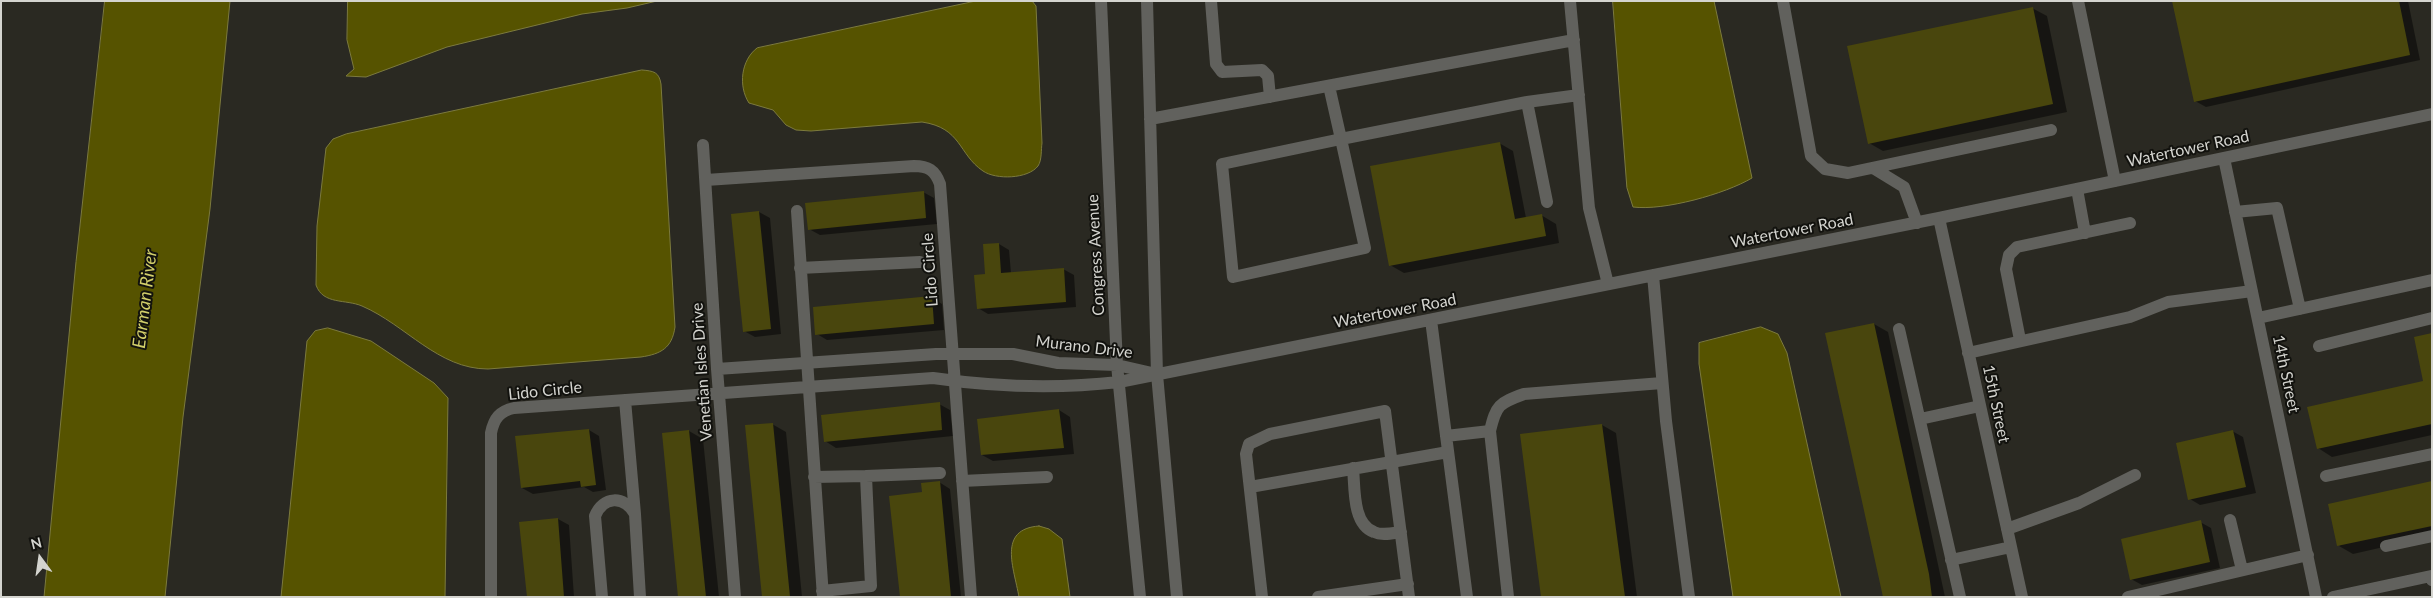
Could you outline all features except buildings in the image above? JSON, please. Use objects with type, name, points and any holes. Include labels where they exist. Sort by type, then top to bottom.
[{"type":"street","name":"Congress Avenue","points":[[1101,1],[1118,382],[1140,597]]},
{"type":"street","points":[[1147,1],[1157,374],[1177,597]]},
{"type":"street","points":[[1211,1],[1216,64],[1222,72],[1262,70],[1268,76],[1270,97]]},
{"type":"street","points":[[1570,1],[1589,208],[1608,284]]},
{"type":"street","points":[[1784,1],[1811,156],[1825,169],[1848,173],[2051,130]]},
{"type":"street","points":[[2078,1],[2115,181]]},
{"type":"street","points":[[1150,119],[1574,40]]},
{"type":"street","points":[[1329,86],[1341,139],[1365,248],[1233,277],[1222,164],[1341,139],[1527,102],[1579,95]]},
{"type":"street","points":[[1527,102],[1546,202]]},
{"type":"street","name":"Watertower Road","points":[[1157,374],[1917,223],[2432,114]]},
{"type":"street","name":"Venetian Isles Drive","points":[[703,144],[717,369],[735,597]]},
{"type":"street","name":"14th Street","points":[[2224,158],[2316,597]]},
{"type":"street","name":"Lido Circle","points":[[706,180],[914,166],[928,167],[937,176],[940,184],[971,597]]},
{"type":"street","points":[[1872,168],[1904,187],[1917,223]]},
{"type":"street","points":[[2076,189],[2085,232]]},
{"type":"street","points":[[2235,212],[2277,208],[2300,309]]},
{"type":"street","points":[[797,211],[823,594],[871,586],[866,476]]},
{"type":"street","name":"15th Street","points":[[1939,218],[2022,597]]},
{"type":"street","points":[[2020,340],[2006,269],[2009,255],[2017,247],[2130,223]]},
{"type":"street","points":[[800,268],[920,262]]},
{"type":"street","points":[[1653,276],[1662,383],[1689,597]]},
{"type":"street","points":[[2258,318],[2432,280]]},
{"type":"street","points":[[1968,353],[2130,316],[2168,302],[2252,291]]},
{"type":"street","points":[[2319,346],[2432,318]]},
{"type":"street","points":[[1431,320],[1467,597]]},
{"type":"street","points":[[1900,329],[1960,597]]},
{"type":"street","name":"Murano Drive","points":[[717,369],[953,354],[1013,354],[1058,363],[1117,365],[1157,374]]},
{"type":"street","name":"Murano Drive","points":[[719,393],[933,378],[985,385],[1078,387],[1118,382],[1157,374]]},
{"type":"street","points":[[1508,597],[1490,431],[1495,411],[1503,401],[1524,394],[1662,383]]},
{"type":"street","name":"Lido Circle","points":[[491,597],[492,433],[493,424],[502,411],[514,408],[719,393]]},
{"type":"street","points":[[625,400],[641,596]]},
{"type":"street","points":[[1920,419],[1980,406]]},
{"type":"street","points":[[1262,597],[1246,454],[1249,444],[1258,438],[1385,411],[1408,591],[1318,597]]},
{"type":"street","points":[[1446,436],[1490,431]]},
{"type":"street","points":[[1250,487],[1392,460],[1448,452]]},
{"type":"street","points":[[2326,476],[2432,454]]},
{"type":"street","points":[[1353,468],[1360,520],[1374,533],[1401,532]]},
{"type":"street","points":[[814,477],[940,472]]},
{"type":"street","points":[[2007,529],[2080,502],[2135,475]]},
{"type":"street","points":[[962,482],[1047,477]]},
{"type":"street","points":[[602,597],[595,516],[599,508],[606,502],[614,499],[623,501],[630,506],[634,514]]},
{"type":"street","points":[[2230,520],[2242,570]]},
{"type":"street","points":[[2386,546],[2432,536]]},
{"type":"street","points":[[1951,560],[2011,546]]},
{"type":"street","points":[[2128,597],[2308,555]]},
{"type":"street","points":[[2333,597],[2431,576],[2432,580]]},
{"type":"water","name":"Earman River","points":[[105,1],[230,1],[210,209],[183,417],[165,597],[44,597],[76,262]]},
{"type":"water","points":[[348,1],[657,1],[627,8],[582,14],[447,47],[366,77],[346,76],[354,69],[347,40]]},
{"type":"water","points":[[976,1],[1032,1],[1036,6],[1042,143],[1039,164],[1027,174],[1003,177],[989,174],[975,164],[958,142],[945,130],[922,122],[811,131],[796,130],[786,125],[773,110],[749,103],[743,89],[742,81],[747,59],[757,48]]},
{"type":"water","points":[[1613,1],[1714,1],[1752,178],[1726,190],[1694,200],[1646,208],[1633,207],[1627,188]]},
{"type":"water","points":[[642,70],[655,73],[659,77],[661,84],[675,327],[668,345],[660,352],[641,357],[488,369],[470,367],[453,362],[438,354],[378,314],[356,304],[329,299],[319,291],[316,285],[317,226],[326,148],[333,139],[346,134]]},
{"type":"water","points":[[1761,327],[1778,334],[1787,353],[1841,597],[1733,597],[1699,364],[1699,343]]},
{"type":"water","points":[[328,328],[371,341],[434,383],[448,398],[445,597],[281,597],[307,341],[315,331]]},
{"type":"water","points":[[1039,526],[1049,529],[1062,539],[1070,597],[1019,597],[1012,563],[1011,552],[1013,542],[1017,534],[1026,529]]}]
